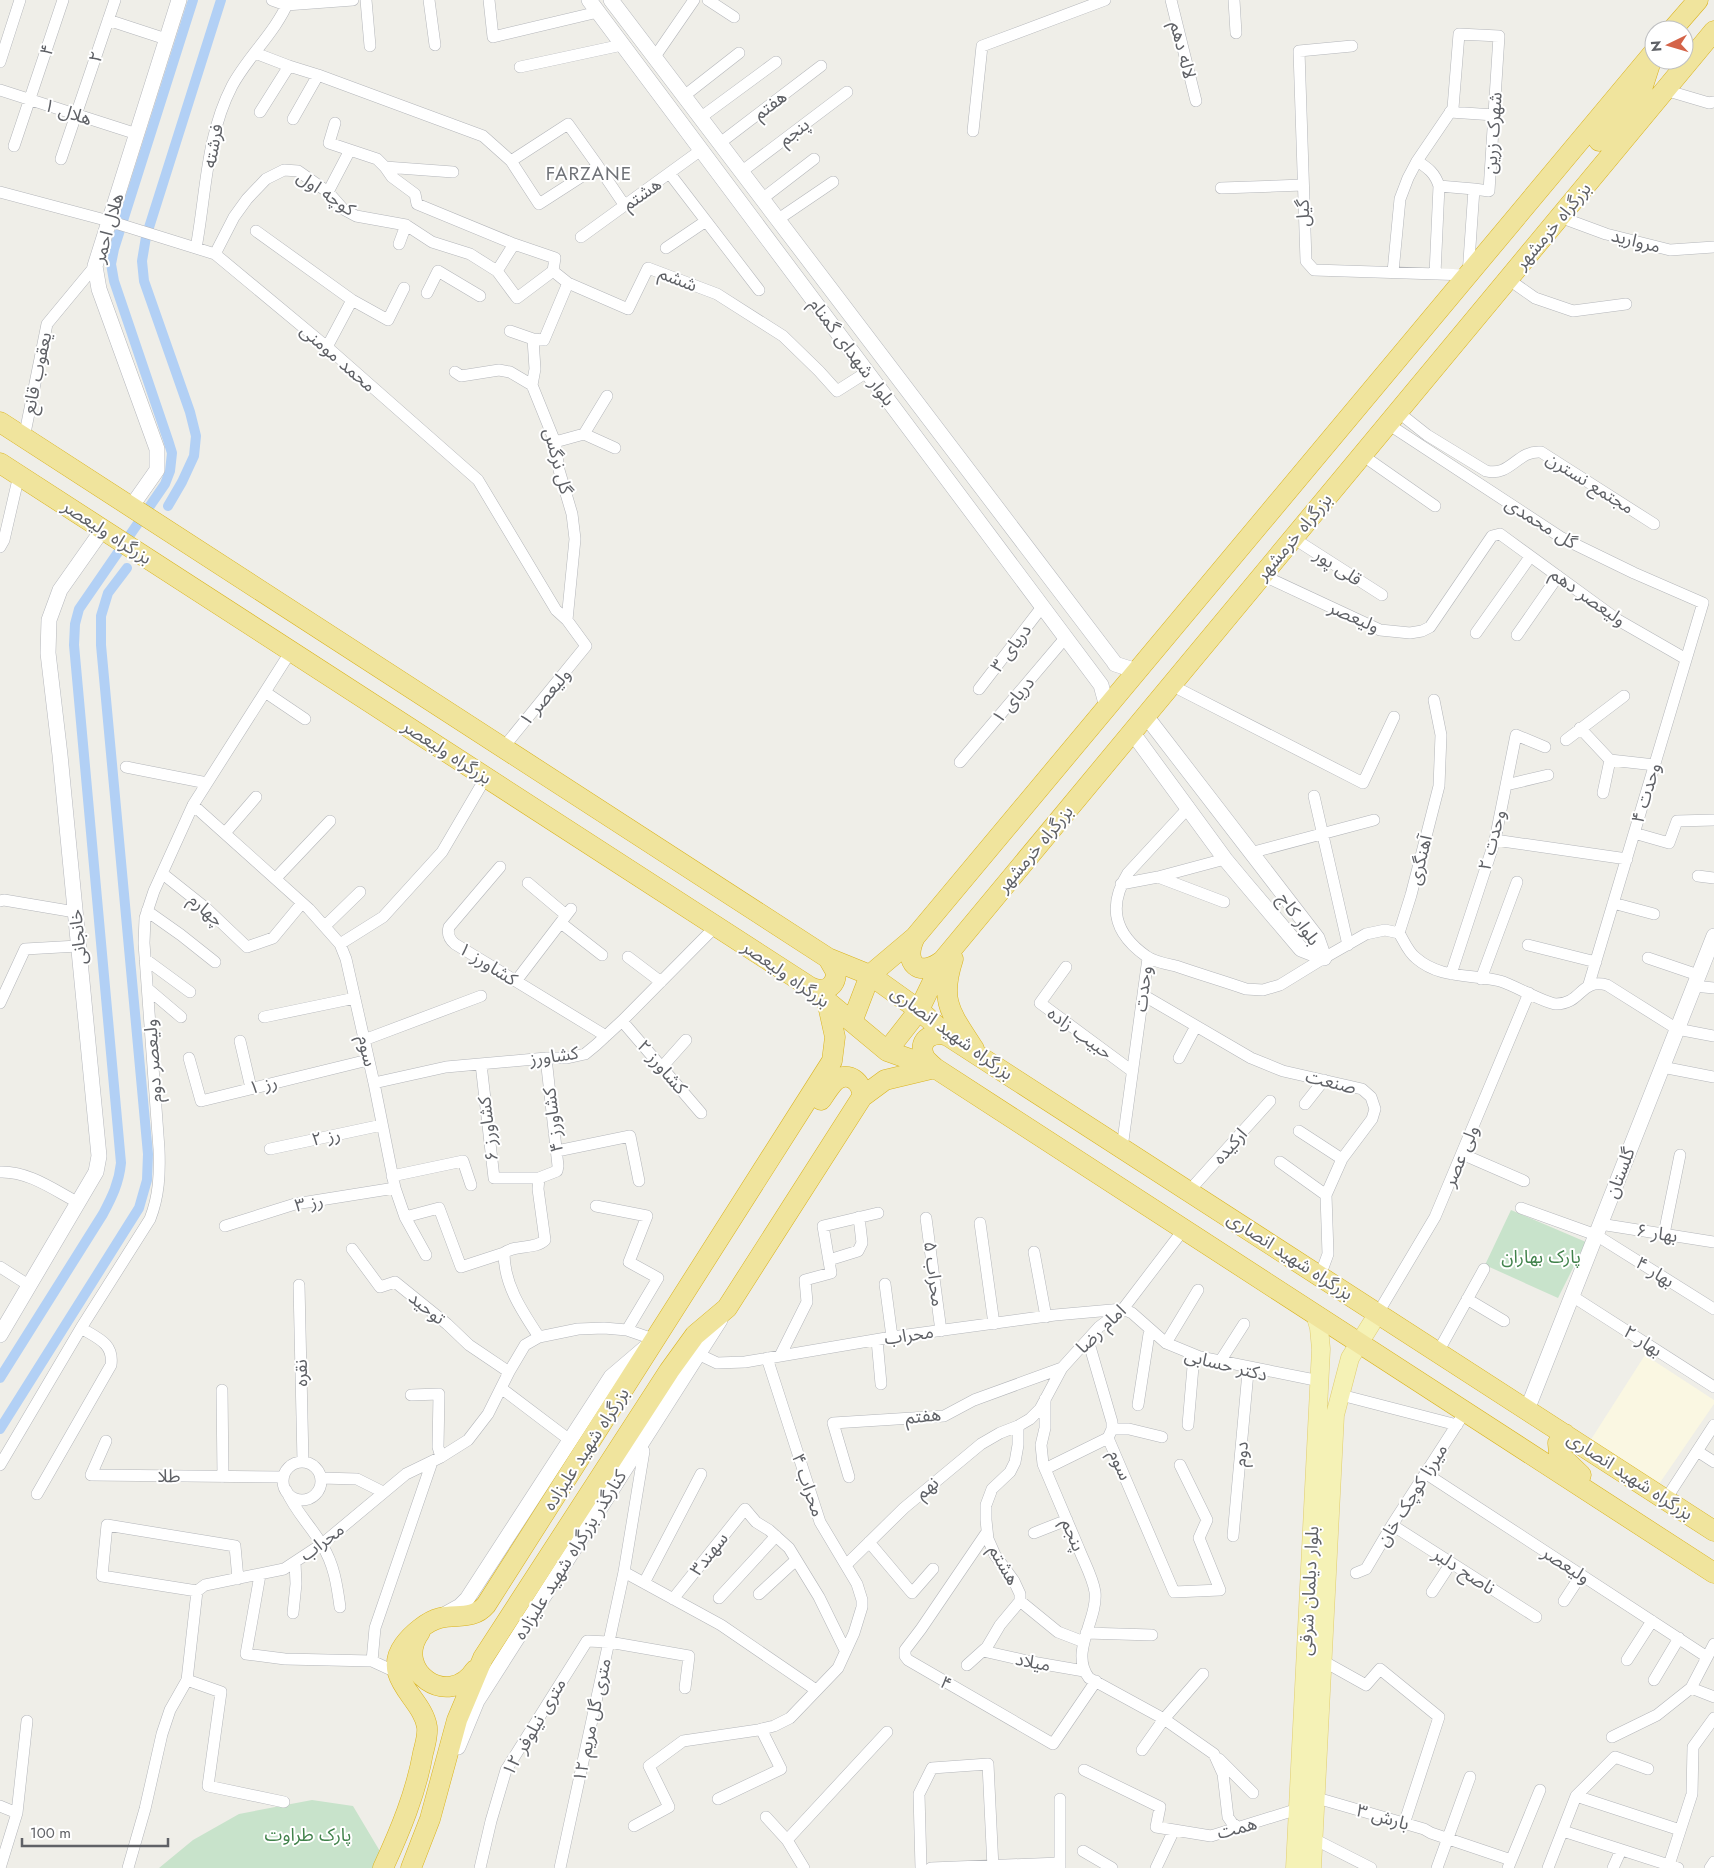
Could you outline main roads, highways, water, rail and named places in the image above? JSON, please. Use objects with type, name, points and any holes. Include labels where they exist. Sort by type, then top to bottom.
[{"type":"highway","points":[[1681,20],[1698,0]]},
{"type":"highway","name":"بزرگراه خرمشهر","points":[[852,1022],[870,975],[915,936],[1468,275],[1600,143],[1665,90],[1714,31]]},
{"type":"highway","name":"بزرگراه خرمشهر","points":[[887,1051],[919,1010],[943,960],[1560,217],[1600,143],[1644,69]]},
{"type":"highway","points":[[1546,234],[1571,183],[1600,143]]},
{"type":"highway","name":"بزرگراه ولیعصر","points":[[0,422],[828,958],[870,975]]},
{"type":"highway","name":"بزرگراه ولیعصر","points":[[0,463],[810,988],[887,1051]]},
{"type":"highway","points":[[915,936],[909,953],[916,966],[923,969],[929,968],[943,960]]},
{"type":"highway","points":[[960,940],[947,980],[947,998],[953,1016],[978,1055]]},
{"type":"highway","points":[[810,988],[822,990],[834,983],[836,972],[828,958]]},
{"type":"highway","name":"بزرگراه شهید انصاری","points":[[870,975],[919,1010],[948,1036],[1320,1276],[1369,1328],[1461,1418],[1623,1514],[1714,1572]]},
{"type":"highway","name":"بزرگراه شهید علیزاده","points":[[427,1625],[444,1618],[468,1616],[479,1612],[486,1605],[832,1061],[835,1037],[828,1001]]},
{"type":"highway","points":[[935,1068],[924,1056],[923,1044],[933,1034],[941,1033],[948,1036]]},
{"type":"highway","name":"بزرگراه شهید انصاری","points":[[887,1051],[935,1068],[1315,1314],[1369,1328],[1438,1352],[1714,1530]]},
{"type":"highway","name":"بزرگراه شهید علیزاده","points":[[410,1868],[432,1811],[454,1728],[465,1697],[483,1658],[677,1359],[703,1327],[727,1308],[862,1097],[885,1080],[935,1068]]},
{"type":"highway","points":[[783,1140],[799,1129],[837,1079],[845,1076],[856,1080],[861,1086],[862,1097]]},
{"type":"highway","points":[[1565,1434],[1558,1446],[1562,1459],[1623,1514]]},
{"type":"highway","points":[[427,1625],[414,1643],[413,1659],[418,1672],[432,1684],[449,1687],[460,1684],[471,1676],[483,1658]]},
{"type":"highway","points":[[383,1868],[408,1808],[418,1776],[427,1734],[424,1718],[401,1682],[397,1661],[407,1641],[427,1625]]},
{"type":"main road","name":"هلال احمر","points":[[131,507],[157,470],[156,449],[99,289],[95,266],[112,222],[179,0]]},
{"type":"main road","name":"بلوار شهدای گمنام","points":[[589,0],[1101,685],[1107,708]]},
{"type":"main road","name":"بلوار شهدای گمنام","points":[[611,0],[1115,664]]},
{"type":"main road","points":[[867,372],[884,360]]},
{"type":"main road","name":"خانجانی","points":[[0,1335],[96,1172],[98,1156],[48,653],[49,620],[60,590],[103,529]]},
{"type":"main road","points":[[1115,664],[1138,671]]},
{"type":"main road","points":[[1101,685],[1111,686],[1117,681],[1119,671],[1115,664]]},
{"type":"main road","name":"بلوار کاج","points":[[1132,732],[1189,807],[1225,859],[1302,949],[1324,958],[1317,938],[1146,716]]},
{"type":"main road","points":[[1148,754],[1151,743],[1158,740],[1165,742]]},
{"type":"main road","name":"گلستان","points":[[1527,1410],[1714,936]]},
{"type":"main road","name":"کنارگذر بزرگراه شهید علیزاده","points":[[432,1811],[477,1701],[727,1308]]},
{"type":"main road","name":"بلوار دیلمان شرقی","points":[[1295,1868],[1320,1384],[1321,1349],[1319,1328],[1315,1314]]},
{"type":"main road","name":"بلوار دیلمان شرقی","points":[[1312,1868],[1335,1415],[1350,1358],[1369,1328]]},
{"type":"main road","points":[[1321,1349],[1325,1338],[1330,1333],[1337,1333],[1344,1339],[1344,1353],[1336,1390],[1335,1415]]},
{"type":"main road","points":[[1298,1809],[1317,1798]]},
{"type":"waterway","points":[[0,1378],[103,1214],[115,1190],[121,1163],[74,645],[75,624],[79,609],[165,484],[170,471],[172,453],[114,281],[111,264],[114,249],[193,0]]},
{"type":"waterway","points":[[168,506],[194,456],[196,436],[190,412],[144,281],[142,261],[146,237],[221,0]]},
{"type":"waterway","points":[[0,1429],[139,1208],[147,1180],[148,1154],[101,645],[101,616],[108,593],[127,568]]},
{"type":"district","name":"FARZANE","points":[[589,173]]},
{"type":"park label","name":"پارک بهاران","points":[[1541,1257]]},
{"type":"park label","name":"پارک طراوت","points":[[308,1835]]}]
